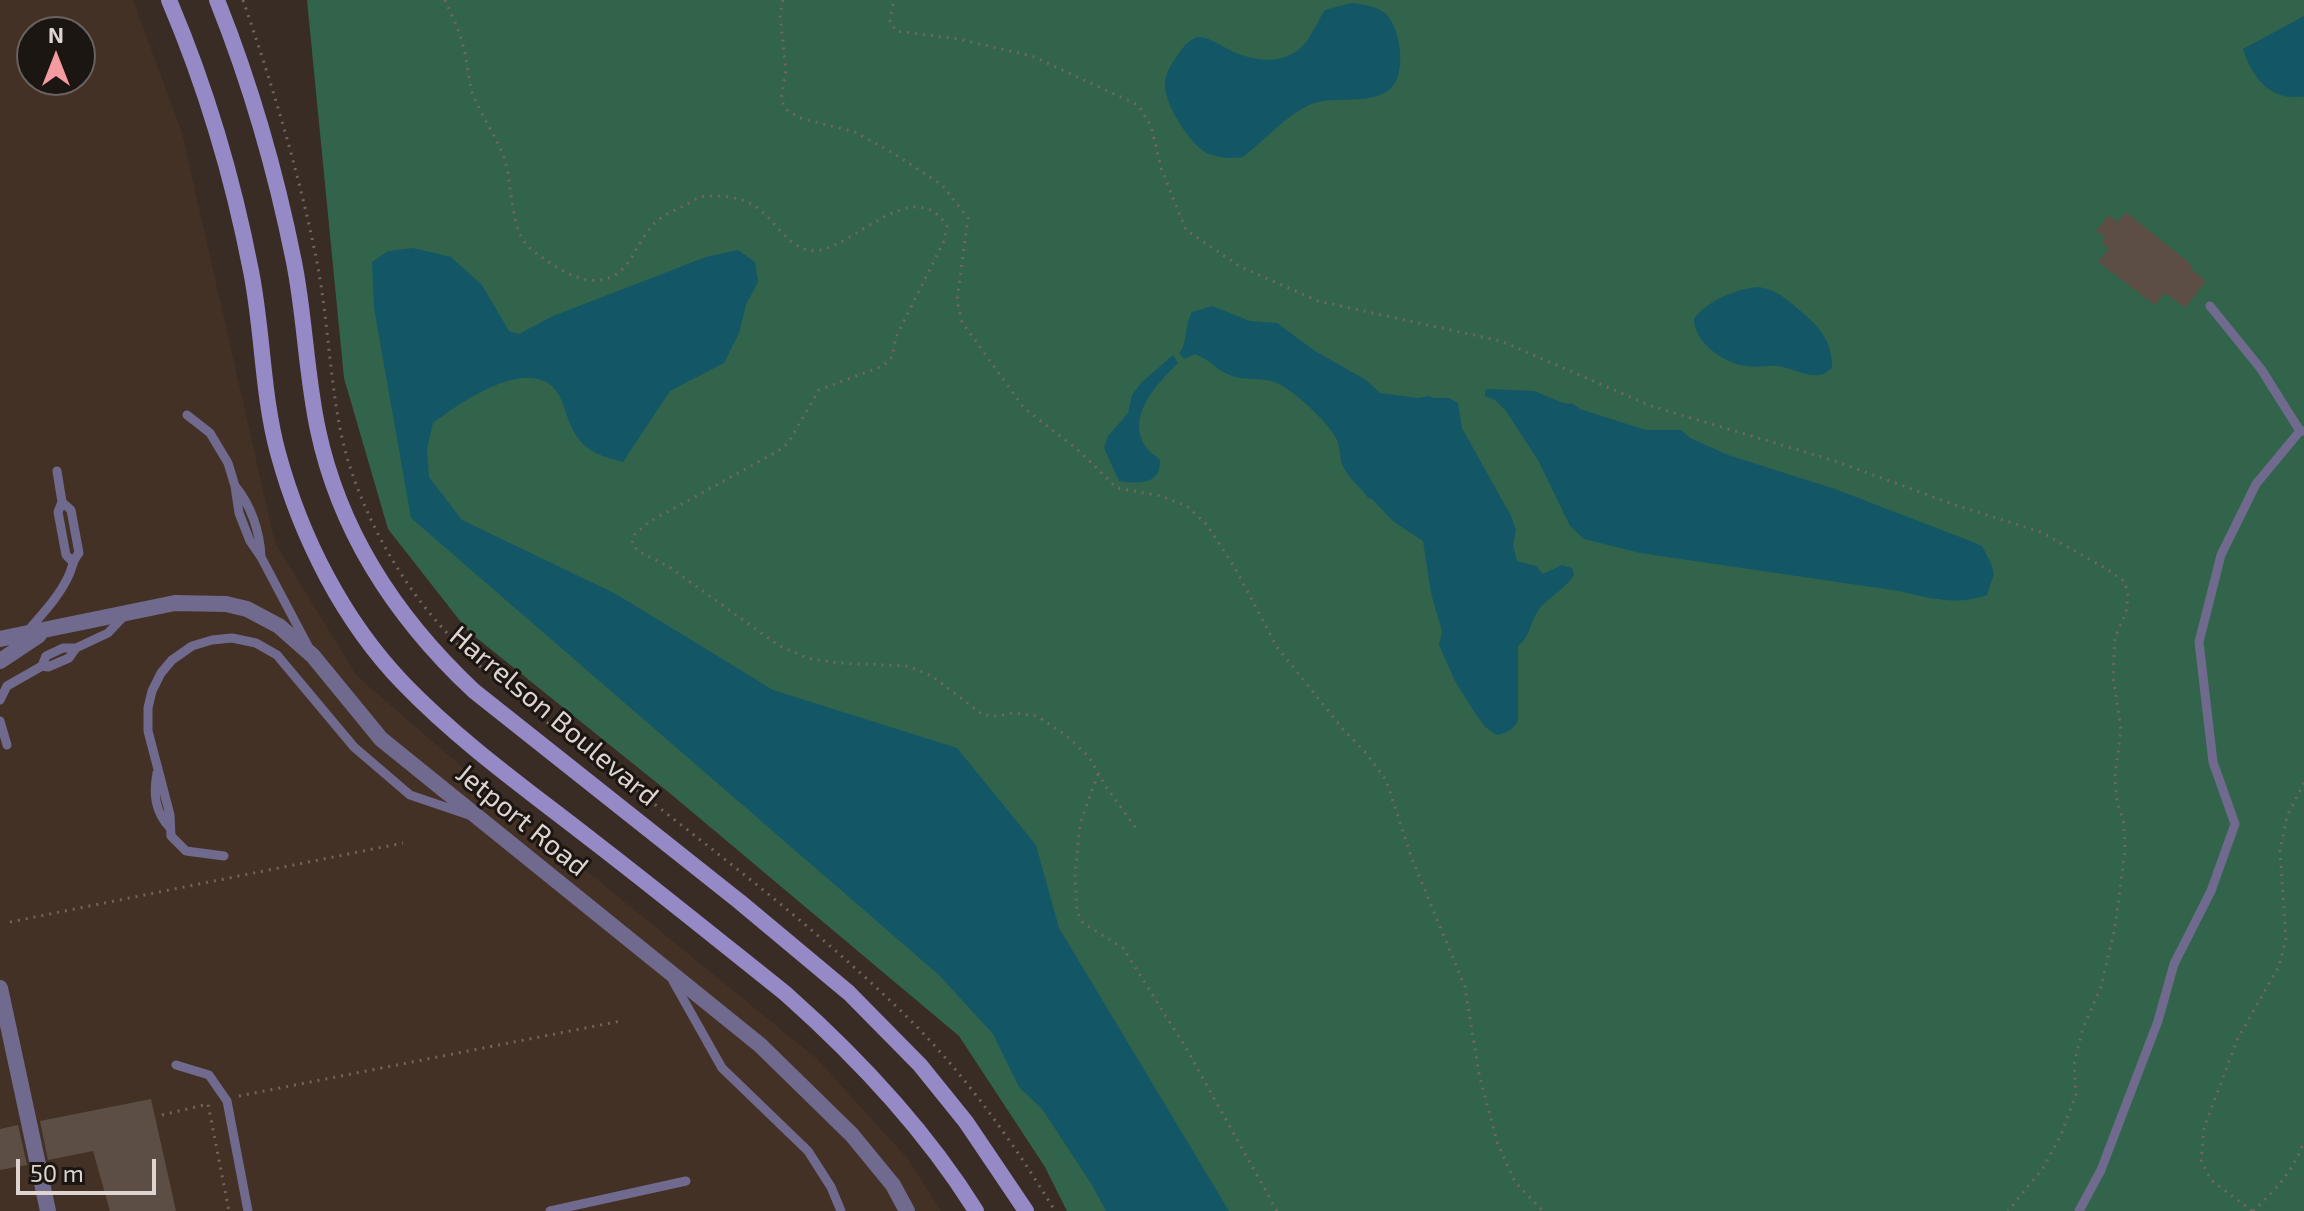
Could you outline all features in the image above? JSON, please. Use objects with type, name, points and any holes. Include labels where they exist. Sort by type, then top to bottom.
[{"type":"main road","points":[[169,0],[210,105],[237,204],[252,273],[271,420],[282,466],[310,542],[358,628],[402,682],[464,739],[786,994],[829,1033],[908,1118],[976,1211]]},
{"type":"main road","name":"Harrelson Boulevard","points":[[217,0],[258,118],[286,223],[295,265],[317,428],[330,477],[351,529],[376,576],[424,640],[474,691],[740,902],[849,993],[920,1065],[966,1122],[1026,1211]]},
{"type":"street","name":"Jetport Road","points":[[0,639],[175,603],[226,604],[247,609],[271,621],[313,656],[381,739],[760,1045],[852,1135],[893,1185],[907,1211]]},
{"type":"street","name":"Jetport Road","points":[[0,661],[50,628]]},
{"type":"street","points":[[0,988],[48,1211]]},
{"type":"lane","points":[[2079,1211],[2101,1170],[2158,1021],[2174,964],[2211,891],[2235,824],[2213,762],[2199,642],[2221,555],[2256,484],[2302,431],[2261,369],[2210,306]]},
{"type":"lane","points":[[187,415],[210,433],[228,463],[239,513],[250,541],[313,656]]},
{"type":"lane","points":[[26,633],[52,604],[71,572],[72,561],[66,555],[58,512],[62,502],[57,471]]},
{"type":"lane","points":[[0,700],[7,686],[42,666],[48,667],[69,658],[76,648],[108,633],[128,612]]},
{"type":"lane","points":[[224,856],[186,851],[171,836],[164,786],[157,773],[148,731],[148,708],[161,673],[172,660],[192,646],[212,640],[232,638],[256,643],[277,655],[354,747],[410,795],[476,817]]},
{"type":"lane","points":[[0,721],[7,745]]},
{"type":"lane","points":[[665,966],[722,1068],[808,1151],[831,1187],[841,1211]]},
{"type":"lane","points":[[176,1065],[209,1075],[226,1099],[248,1211]]},
{"type":"lane","points":[[550,1211],[686,1181]]},
{"type":"path","points":[[243,0],[268,70],[317,260],[339,426],[359,490],[382,540],[412,590],[486,671],[835,948],[910,1020],[984,1105],[1055,1211]]},
{"type":"path","points":[[445,0],[463,42],[472,92],[506,162],[520,235],[530,248],[577,279],[613,277],[625,267],[653,224],[700,197],[727,197],[752,204],[778,226],[794,246],[817,251],[838,244],[865,226],[902,208],[923,206],[939,213],[947,226],[944,241],[896,337],[892,357],[883,366],[819,390],[788,443],[649,522],[634,535],[632,543],[638,551],[668,566],[778,645],[807,658],[839,663],[908,666],[932,676],[983,715],[1014,713],[1037,716],[1089,757],[1136,828]]},
{"type":"path","points":[[783,0],[780,15],[786,70],[781,100],[787,110],[800,118],[855,132],[942,185],[968,218],[957,300],[962,322],[1024,408],[1078,450],[1117,488],[1161,496],[1187,506],[1207,525],[1235,568],[1277,647],[1386,780],[1412,859],[1465,987],[1479,1074],[1497,1142],[1515,1182],[1543,1211]]},
{"type":"path","points":[[893,4],[890,21],[896,31],[958,39],[1032,56],[1138,105],[1151,126],[1161,168],[1186,230],[1239,266],[1318,301],[1501,341],[1651,406],[1832,460],[1958,506],[2041,532],[2125,582],[2128,596],[2126,613],[2115,637],[2113,676],[2121,730],[2115,777],[2117,802],[2124,823],[2125,850],[2115,928],[2101,987],[2083,1028],[2074,1064],[2076,1094],[2061,1135],[2043,1168],[2008,1211]]},
{"type":"path","points":[[1098,774],[1080,824],[1075,875],[1077,912],[1083,923],[1123,948],[1186,1048],[1277,1211]]},
{"type":"path","points":[[2304,783],[2287,816],[2280,851],[2286,940],[2279,966],[2237,1040],[2204,1128],[2201,1160],[2211,1180],[2252,1211],[2274,1191],[2296,1163],[2304,1141]]},
{"type":"path","points":[[10,922],[403,843]]},
{"type":"path","points":[[162,1115],[226,1099],[621,1021]]},
{"type":"path","points":[[208,1104],[229,1211]]},
{"type":"shaded area","points":[[0,0],[133,0],[182,133],[275,543],[357,676],[507,806],[817,1059],[908,1159],[941,1211],[0,1211]]},
{"type":"green space","points":[[307,0],[2304,0],[2304,1211],[1067,1211],[1045,1167],[959,1036],[672,795],[468,631],[388,529],[344,378]]},
{"type":"water","points":[[1351,3],[1382,11],[1391,21],[1398,41],[1400,63],[1399,73],[1390,89],[1363,99],[1312,104],[1285,121],[1243,157],[1211,155],[1187,134],[1174,114],[1165,87],[1169,69],[1187,44],[1201,37],[1246,56],[1279,59],[1298,50],[1306,42],[1325,10]]},
{"type":"water","points":[[2304,16],[2304,97],[2286,97],[2263,84],[2243,49]]},
{"type":"water","points":[[413,248],[451,257],[482,285],[509,331],[519,334],[553,316],[706,257],[738,250],[755,262],[758,282],[724,363],[670,391],[623,462],[596,453],[583,444],[559,395],[547,383],[532,378],[515,379],[478,394],[433,423],[427,449],[429,477],[462,520],[616,594],[773,690],[957,748],[1036,845],[1059,928],[1229,1211],[1106,1211],[1042,1109],[1019,1087],[993,1034],[939,975],[411,518],[374,308],[372,262],[388,251]]},
{"type":"water","points":[[1757,287],[1779,294],[1820,330],[1829,346],[1832,368],[1826,373],[1813,375],[1778,366],[1746,366],[1729,361],[1704,343],[1695,327],[1694,318],[1722,297]]},
{"type":"water","points":[[1212,306],[1250,321],[1277,323],[1315,351],[1366,380],[1380,393],[1449,398],[1458,403],[1462,428],[1511,516],[1516,530],[1513,545],[1517,561],[1536,566],[1543,574],[1562,565],[1572,568],[1574,575],[1541,607],[1518,646],[1518,720],[1510,730],[1497,735],[1485,727],[1455,681],[1439,645],[1442,631],[1431,593],[1423,541],[1394,522],[1350,477],[1342,463],[1337,440],[1327,425],[1300,398],[1281,385],[1232,376],[1195,354],[1184,359],[1179,353],[1192,312]]},
{"type":"water","points":[[1173,355],[1178,363],[1154,390],[1139,424],[1146,447],[1160,460],[1157,474],[1147,481],[1119,481],[1104,448],[1108,436],[1128,413],[1132,395],[1141,383]]},
{"type":"water","points":[[1485,390],[1534,391],[1646,430],[1681,430],[1690,438],[1728,455],[1835,489],[1973,542],[1982,546],[1994,574],[1987,595],[1943,600],[1640,553],[1584,539],[1570,526],[1539,462],[1506,411],[1495,400],[1485,396]]},
{"type":"building","points":[[2126,212],[2192,265],[2190,268],[2206,281],[2185,308],[2165,293],[2155,305],[2098,262],[2109,248],[2102,243],[2105,238],[2096,231],[2109,215],[2118,222]]},
{"type":"building","points":[[151,1099],[176,1211],[110,1211],[93,1151],[48,1160],[40,1121]]},
{"type":"building","points":[[18,1125],[27,1165],[0,1170],[0,1129]]}]
